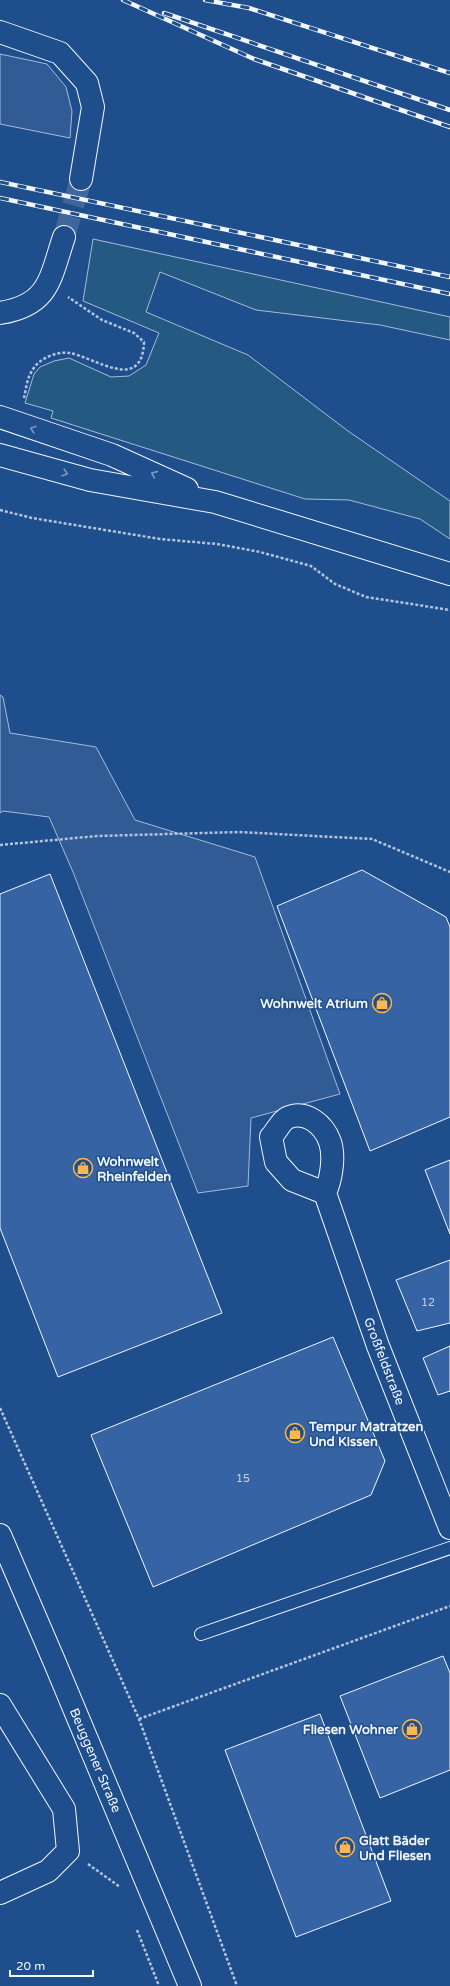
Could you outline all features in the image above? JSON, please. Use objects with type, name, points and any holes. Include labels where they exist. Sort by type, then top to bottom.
[{"type":"main road","points":[[0,32],[60,53],[87,83],[93,106],[81,179]]},
{"type":"main road","points":[[0,313],[30,304],[47,288],[64,237]]},
{"type":"main road","points":[[0,418],[112,455],[215,502]]},
{"type":"main road","points":[[0,455],[90,480],[215,502],[450,574]]},
{"type":"main road","name":"Großfeldstraße","points":[[325,1193],[378,1346],[450,1528]]},
{"type":"main road","name":"Beuggener Straße","points":[[0,1535],[59,1670],[190,1986]]},
{"type":"main road","points":[[0,1705],[64,1809],[68,1851],[48,1871],[0,1893]]},
{"type":"lane","points":[[201,1634],[450,1548]]},
{"type":"path","points":[[22,403],[31,372],[38,362],[50,356],[68,353],[116,369],[127,369],[137,365],[143,355],[144,342],[134,333],[102,320],[75,300],[47,288]]},
{"type":"path","points":[[0,510],[32,518],[160,539],[217,544],[260,552],[311,566],[335,584],[366,597],[450,610]]},
{"type":"path","points":[[0,845],[97,836],[239,832],[372,839],[450,872]]},
{"type":"path","points":[[0,1408],[139,1719],[237,1986]]},
{"type":"path","points":[[139,1719],[450,1606]]},
{"type":"path","points":[[68,1851],[119,1886],[122,1893]]},
{"type":"path","points":[[136,1929],[159,1986]]},
{"type":"shaded area","points":[[0,54],[47,64],[66,87],[72,111],[70,138],[0,124]]},
{"type":"shaded area","points":[[93,239],[450,317],[450,340],[380,325],[256,310],[160,272],[146,312],[248,355],[348,431],[450,501],[450,539],[420,519],[349,500],[305,499],[51,418],[53,411],[25,403],[34,374],[40,367],[54,361],[69,358],[111,377],[129,376],[146,365],[159,333],[83,301]]},
{"type":"shaded area","points":[[0,695],[3,697],[10,733],[96,747],[135,820],[255,857],[340,1094],[251,1118],[248,1186],[198,1193],[73,872],[49,817],[3,811],[0,813]]},
{"type":"building","name":"Wohnwelt Atrium","points":[[362,870],[446,917],[450,927],[450,1117],[370,1151],[277,906]]},
{"type":"building","name":"Wohnwelt Rheinfelden","points":[[50,874],[222,1313],[58,1377],[0,1228],[0,894]]},
{"type":"building","points":[[450,1160],[450,1234],[425,1170]]},
{"type":"building","points":[[450,1260],[450,1323],[417,1331],[396,1280]]},
{"type":"building","points":[[333,1337],[385,1461],[371,1495],[153,1587],[91,1435]]},
{"type":"building","points":[[450,1346],[450,1391],[438,1395],[423,1358]]},
{"type":"building","points":[[443,1656],[450,1673],[450,1770],[380,1798],[340,1696]]},
{"type":"building","points":[[320,1714],[391,1901],[296,1937],[225,1750]]},
{"type":"tunnel","points":[[64,237],[81,179]]},
{"type":"railway","points":[[123,0],[254,59],[450,127]]},
{"type":"railway","points":[[205,0],[249,8],[450,73]]},
{"type":"railway","points":[[164,13],[450,110]]},
{"type":"railway","points":[[0,182],[450,277]]},
{"type":"railway","points":[[0,198],[450,294]]},
{"type":"place","name":"Wohnwelt Atrium","points":[[382,1003]]},
{"type":"place","name":"Wohnwelt Rheinfelden","points":[[83,1168]]},
{"type":"place","name":"Tempur Matratzen Und Kissen","points":[[295,1433]]},
{"type":"place","name":"Fliesen Wohner","points":[[412,1729]]},
{"type":"place","name":"Glatt Bäder Und Fliesen","points":[[345,1847]]}]
